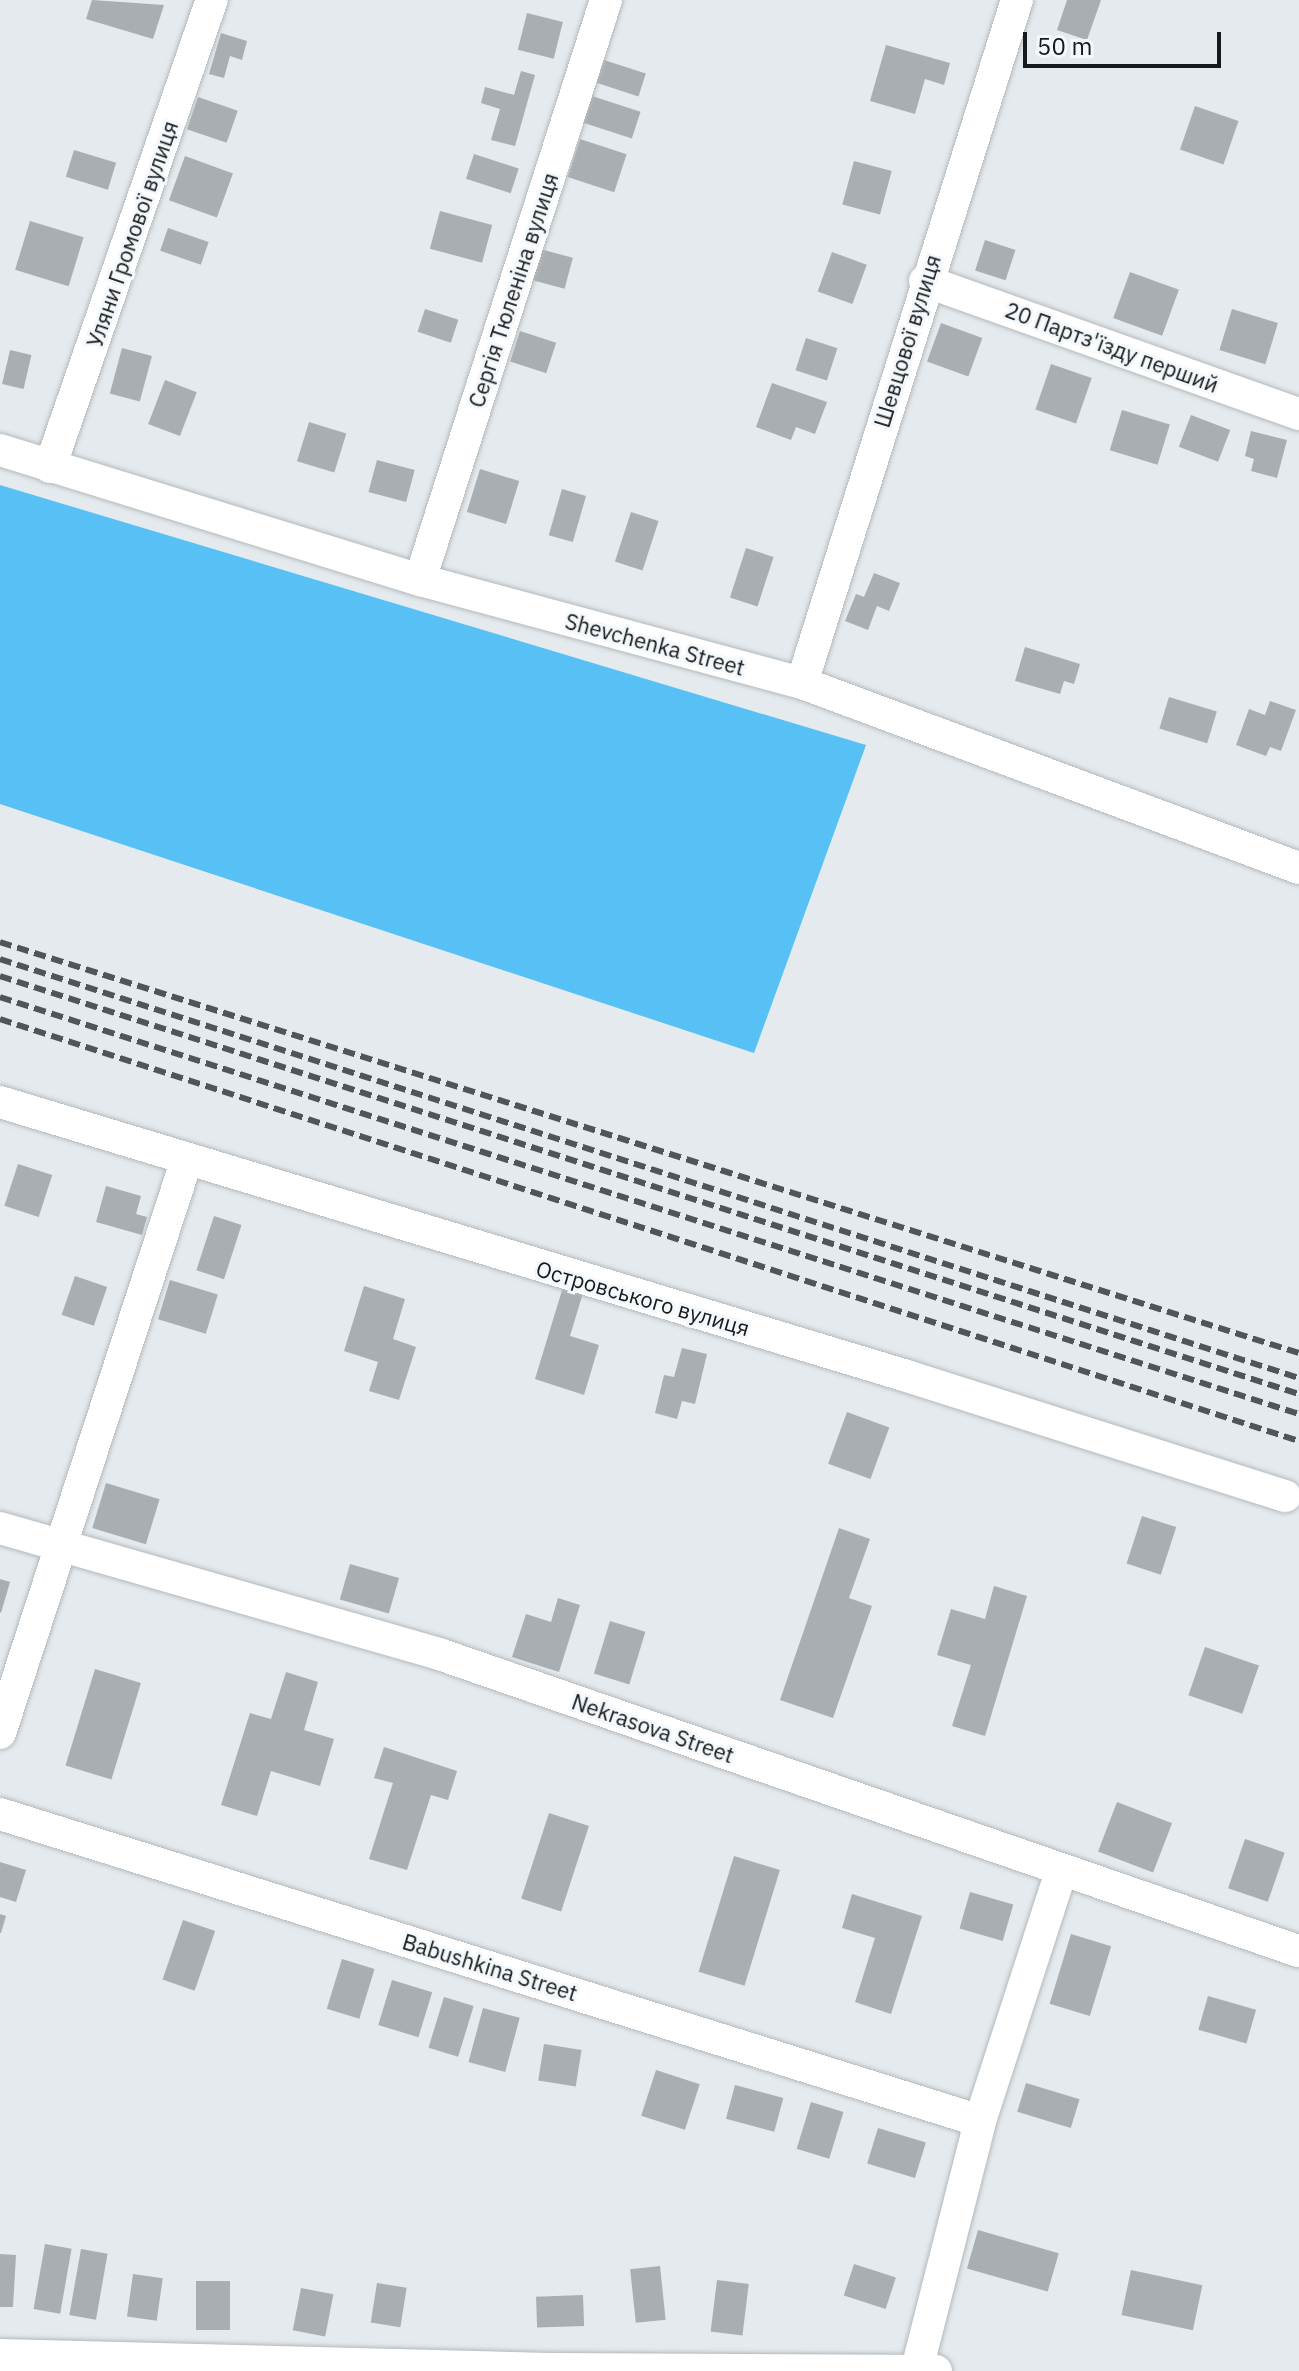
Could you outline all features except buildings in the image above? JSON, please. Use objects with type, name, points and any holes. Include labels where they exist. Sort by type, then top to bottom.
[{"type":"street","name":"Уляни Громової вулиця","points":[[50,467],[212,0]]},
{"type":"street","name":"Сергія Тюленіна вулиця","points":[[420,580],[606,0]]},
{"type":"street","name":"Шевцової вулиця","points":[[802,683],[925,281],[1017,0]]},
{"type":"street","name":"20 Партз'їзду перший","points":[[925,281],[1299,414]]},
{"type":"street","name":"Shevchenka Street","points":[[0,450],[420,580],[802,683],[1299,868]]},
{"type":"street","name":"Островського вулиця","points":[[0,1102],[186,1162],[907,1376],[1285,1496]]},
{"type":"street","points":[[0,1733],[186,1162]]},
{"type":"street","name":"Nekrasova Street","points":[[0,1528],[439,1654],[1298,1951]]},
{"type":"street","name":"Babushkina Street","points":[[0,1814],[980,2121]]},
{"type":"street","points":[[0,2355],[549,2369],[926,2370],[980,2121],[1061,1871]]},
{"type":"shaded area","points":[[0,485],[866,745],[754,1053],[0,804]]},
{"type":"railway","points":[[0,942],[1299,1353]]},
{"type":"railway","points":[[0,959],[1299,1378]]},
{"type":"railway","points":[[0,976],[1299,1394]]},
{"type":"railway","points":[[0,997],[1299,1414]]},
{"type":"railway","points":[[0,1019],[1299,1441]]}]
